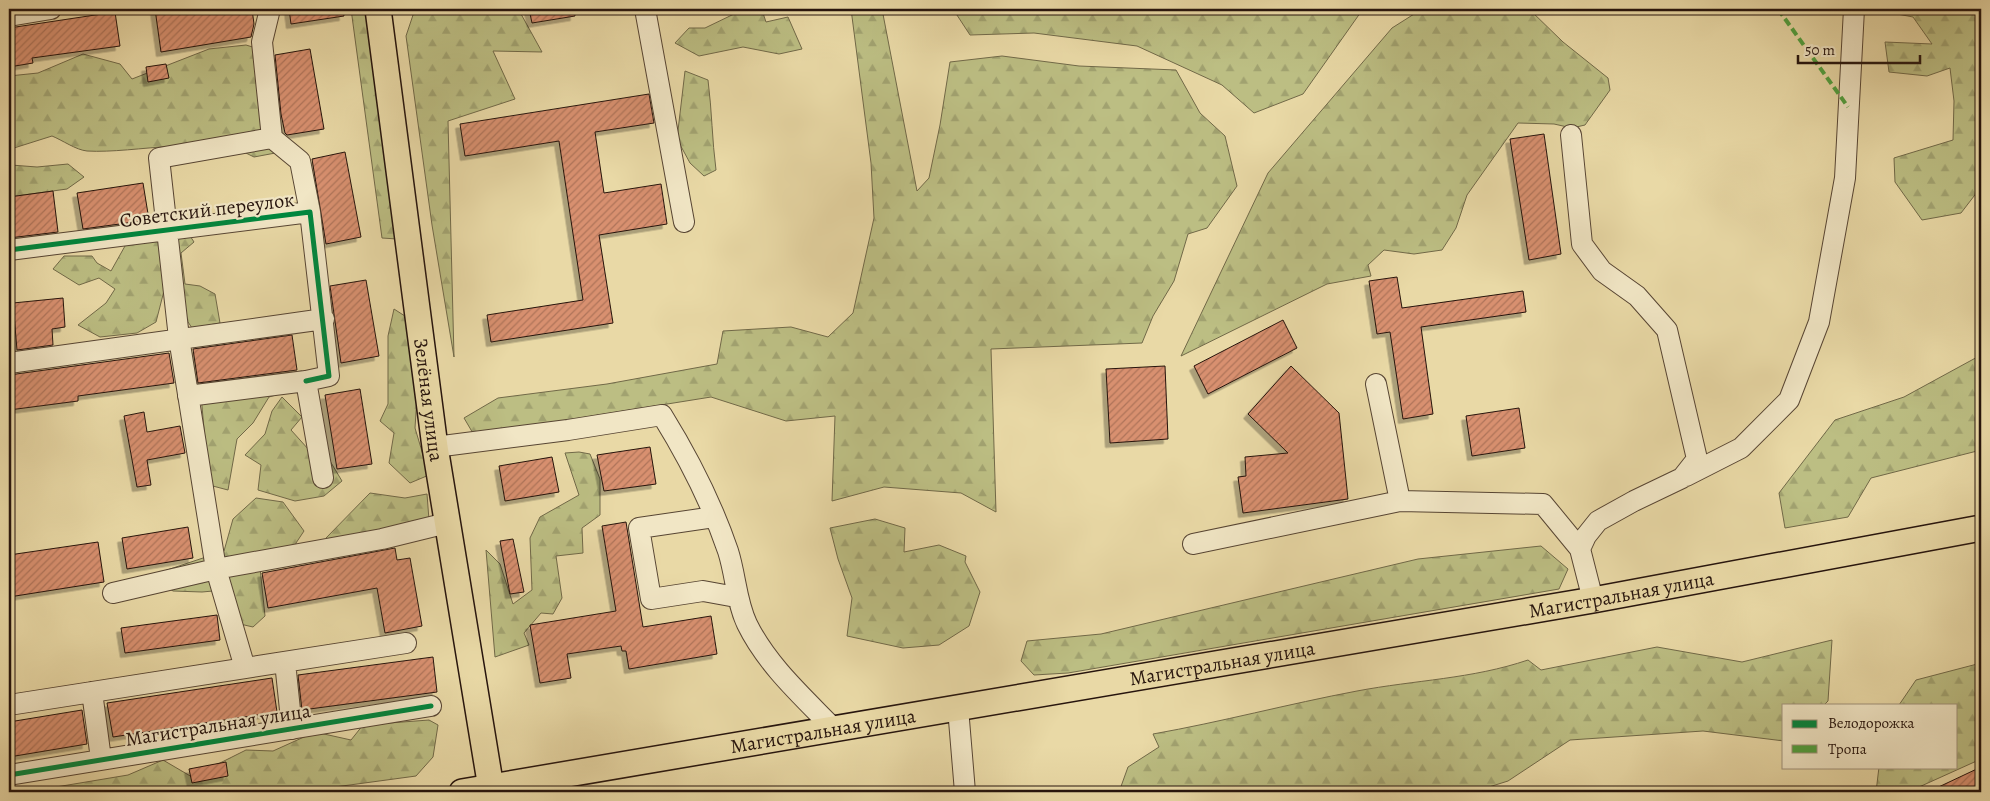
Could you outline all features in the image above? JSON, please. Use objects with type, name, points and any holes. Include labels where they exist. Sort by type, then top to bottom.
[{"type":"main road","name":"Зелёная улица","points":[[378,9],[435,447],[491,788]]},
{"type":"main road","name":"Магистральная улица","points":[[462,792],[1593,600],[1981,528]]},
{"type":"street","points":[[9,16],[51,9]]},
{"type":"street","points":[[270,9],[262,42],[272,138],[300,161],[310,212]]},
{"type":"street","points":[[645,9],[684,222]]},
{"type":"street","points":[[1580,549],[1586,536],[1598,521],[1741,448],[1789,400],[1819,322],[1845,178],[1854,9]]},
{"type":"street","points":[[1571,135],[1582,244],[1602,271],[1637,296],[1667,330],[1698,459],[1682,478]]},
{"type":"street","points":[[245,668],[216,569],[179,338],[159,158],[272,138]]},
{"type":"street","name":"Советский переулок","points":[[9,250],[310,212],[330,376],[306,381]]},
{"type":"street","points":[[9,363],[324,319]]},
{"type":"street","points":[[188,396],[306,381],[323,478]]},
{"type":"street","points":[[1376,384],[1400,501]]},
{"type":"street","points":[[435,447],[568,430],[662,415],[679,442],[714,517],[728,553],[736,597],[747,625],[776,669],[834,729]]},
{"type":"street","points":[[1192,544],[1400,501],[1543,504],[1580,549],[1593,600]]},
{"type":"street","points":[[714,517],[639,528],[651,599],[703,591],[736,597]]},
{"type":"street","points":[[113,593],[216,569],[382,539],[447,524]]},
{"type":"street","points":[[9,704],[406,644]]},
{"type":"street","points":[[285,662],[292,729]]},
{"type":"street","points":[[92,692],[102,759]]},
{"type":"street","name":"Магистральная улица","points":[[9,775],[431,706]]},
{"type":"street","points":[[958,708],[965,792]]},
{"type":"green space","points":[[351,9],[365,9],[397,239],[382,238]]},
{"type":"green space","points":[[415,9],[521,9],[521,14],[542,52],[493,51],[515,99],[448,121],[454,357],[432,225],[406,36]]},
{"type":"green space","points":[[851,9],[882,9],[917,191],[929,178],[950,62],[1002,56],[1079,66],[1176,70],[1200,113],[1225,136],[1237,186],[1207,228],[1188,234],[1174,281],[1153,316],[1142,343],[991,349],[996,512],[961,493],[884,487],[832,501],[835,416],[786,421],[711,397],[474,435],[464,418],[498,398],[607,384],[717,364],[723,331],[791,327],[828,337],[853,313],[874,218],[871,163]]},
{"type":"green space","points":[[953,9],[1363,9],[1303,94],[1254,113],[1222,85],[1137,46],[1034,33],[970,35]]},
{"type":"green space","points":[[1422,9],[1529,9],[1563,42],[1608,78],[1610,90],[1585,125],[1572,128],[1554,124],[1518,123],[1467,195],[1456,228],[1442,250],[1414,254],[1384,250],[1368,265],[1371,276],[1327,284],[1181,356],[1268,173],[1392,28]]},
{"type":"green space","points":[[1871,9],[1981,9],[1981,187],[1961,213],[1922,220],[1895,182],[1894,158],[1953,140],[1954,101],[1950,68],[1927,76],[1889,72],[1885,42],[1932,44],[1913,17]]},
{"type":"green space","points":[[762,10],[766,22],[788,17],[802,49],[779,54],[743,47],[699,56],[675,43],[689,28],[705,28],[734,14]]},
{"type":"green space","points":[[246,45],[269,52],[271,96],[286,151],[254,157],[237,150],[217,146],[196,145],[87,151],[52,136],[14,148],[9,147],[9,76],[38,73],[83,54],[120,64],[132,79],[209,49]]},
{"type":"green space","points":[[685,71],[708,80],[716,170],[704,176],[690,163],[677,139]]},
{"type":"green space","points":[[68,164],[84,177],[67,189],[9,197],[11,165],[37,167]]},
{"type":"green space","points":[[181,222],[194,242],[181,253],[185,284],[200,286],[215,294],[220,323],[192,328],[165,287],[156,322],[137,333],[100,337],[78,325],[106,303],[115,289],[99,278],[79,285],[53,269],[64,256],[92,256],[97,263],[111,271],[125,246],[149,225]]},
{"type":"green space","points":[[394,309],[408,318],[417,397],[415,428],[429,475],[410,483],[389,463],[394,433],[380,421],[388,404],[388,336]]},
{"type":"green space","points":[[1981,355],[1981,450],[1871,478],[1848,517],[1785,528],[1779,493],[1835,420],[1904,397]]},
{"type":"green space","points":[[302,371],[303,387],[269,397],[253,423],[237,439],[228,490],[209,485],[200,384]]},
{"type":"green space","points":[[282,397],[302,417],[291,430],[309,450],[330,461],[342,481],[324,496],[295,501],[258,490],[261,465],[245,455],[265,434],[272,411]]},
{"type":"green space","points":[[579,452],[590,454],[600,479],[600,515],[582,528],[583,553],[556,556],[562,598],[553,614],[541,613],[524,633],[529,645],[495,657],[486,550],[500,564],[513,604],[532,590],[530,538],[540,517],[579,495],[565,453]]},
{"type":"green space","points":[[370,493],[405,498],[427,494],[429,520],[352,553],[326,538]]},
{"type":"green space","points":[[256,498],[283,502],[304,531],[296,543],[295,560],[260,568],[265,616],[253,627],[227,621],[224,590],[202,592],[173,591],[149,576],[224,551],[233,519]]},
{"type":"green space","points":[[875,519],[905,528],[904,552],[939,545],[966,556],[965,562],[980,592],[969,626],[939,645],[903,648],[847,636],[852,598],[838,559],[830,528]]},
{"type":"green space","points":[[1541,546],[1568,569],[1559,589],[1068,673],[1034,675],[1021,661],[1027,641],[1101,634],[1418,559]]},
{"type":"green space","points":[[1832,640],[1828,701],[1825,704],[1782,704],[1782,741],[1703,731],[1570,740],[1508,781],[1473,792],[1119,792],[1128,767],[1159,747],[1153,734],[1357,691],[1465,675],[1528,660],[1541,670],[1657,647],[1742,662]]},
{"type":"green space","points":[[1981,663],[1981,759],[1908,792],[1876,792],[1879,768],[1958,768],[1958,704],[1900,704],[1916,680]]},
{"type":"green space","points":[[429,720],[438,725],[433,757],[416,776],[298,792],[26,792],[128,775],[163,760],[192,777],[246,750],[273,751],[315,732],[351,740],[363,725]]},
{"type":"building","points":[[155,9],[252,9],[254,24],[251,37],[161,52]]},
{"type":"building","points":[[289,9],[343,9],[344,16],[291,24]]},
{"type":"building","points":[[529,9],[574,9],[575,16],[532,23]]},
{"type":"building","points":[[115,12],[120,46],[32,58],[33,63],[9,67],[9,28]]},
{"type":"building","points":[[310,49],[324,129],[287,135],[281,114],[275,55]]},
{"type":"building","points":[[166,64],[169,78],[148,82],[146,67]]},
{"type":"building","points":[[649,94],[654,123],[595,132],[604,193],[661,184],[667,224],[599,235],[613,323],[491,342],[487,315],[583,300],[559,141],[465,156],[460,124]]},
{"type":"building","points":[[1544,134],[1561,254],[1529,260],[1510,139]]},
{"type":"building","points":[[345,152],[361,237],[326,244],[312,159]]},
{"type":"building","points":[[143,183],[149,220],[83,229],[77,193]]},
{"type":"building","points":[[53,191],[58,232],[9,238],[9,197]]},
{"type":"building","points":[[1397,277],[1402,308],[1523,291],[1526,312],[1421,327],[1433,414],[1403,419],[1390,332],[1377,334],[1369,281]]},
{"type":"building","points":[[366,280],[379,356],[341,363],[330,286]]},
{"type":"building","points":[[63,298],[65,327],[52,329],[53,345],[17,350],[13,303]]},
{"type":"building","points":[[1283,320],[1297,348],[1208,394],[1194,366]]},
{"type":"building","points":[[292,335],[297,370],[198,383],[193,349]]},
{"type":"building","points":[[169,353],[174,383],[78,396],[78,401],[9,410],[9,375]]},
{"type":"building","points":[[1165,366],[1168,439],[1110,443],[1106,369]]},
{"type":"building","points":[[1291,366],[1339,413],[1348,499],[1243,513],[1238,477],[1246,476],[1245,457],[1288,453],[1248,414]]},
{"type":"building","points":[[360,389],[372,464],[337,469],[325,395]]},
{"type":"building","points":[[1519,408],[1525,448],[1472,456],[1466,416]]},
{"type":"building","points":[[144,412],[147,432],[180,426],[185,453],[147,460],[151,485],[137,487],[124,416]]},
{"type":"building","points":[[650,447],[656,484],[604,491],[597,455]]},
{"type":"building","points":[[552,457],[559,492],[505,501],[499,466]]},
{"type":"building","points":[[626,522],[643,627],[711,616],[717,654],[629,669],[626,651],[622,651],[621,646],[567,654],[571,678],[540,683],[530,625],[616,611],[602,526]]},
{"type":"building","points":[[188,527],[193,558],[127,569],[122,538]]},
{"type":"building","points":[[513,539],[524,592],[510,594],[500,541]]},
{"type":"building","points":[[98,542],[104,582],[9,597],[9,555]]},
{"type":"building","points":[[395,548],[397,560],[410,558],[422,626],[385,633],[377,588],[268,608],[262,573]]},
{"type":"building","points":[[217,615],[220,640],[125,653],[121,628]]},
{"type":"building","points":[[433,657],[437,692],[302,710],[298,675]]},
{"type":"building","points":[[272,678],[277,712],[113,737],[107,703]]},
{"type":"building","points":[[82,710],[87,744],[9,757],[9,722]]},
{"type":"building","points":[[226,762],[228,776],[192,783],[189,769]]},
{"type":"building","points":[[1981,767],[1981,792],[1928,792]]},
{"type":"marked path","points":[[1778,9],[1848,107]]},
{"type":"cycle path","points":[[9,250],[310,212],[329,376],[306,381]]},
{"type":"cycle path","points":[[9,775],[431,706]]}]
